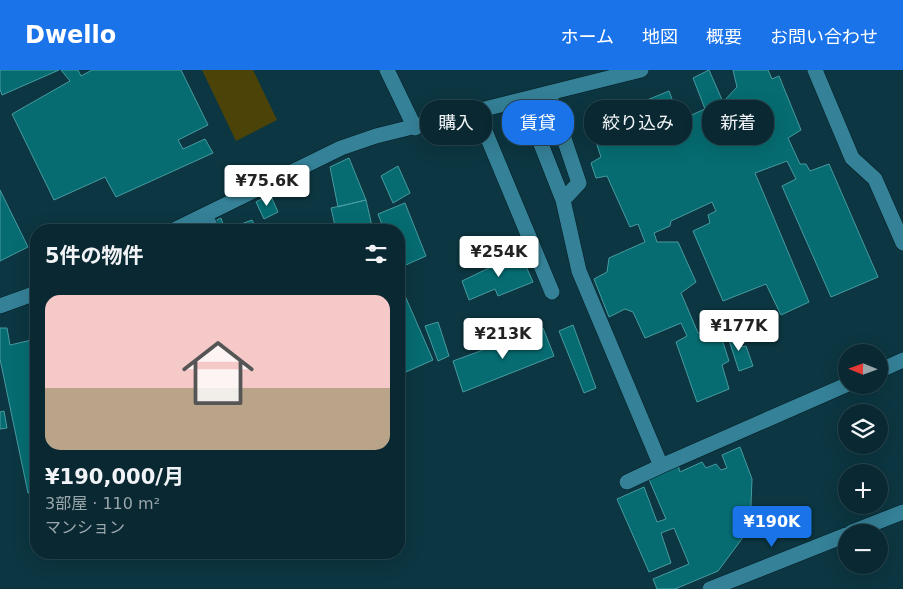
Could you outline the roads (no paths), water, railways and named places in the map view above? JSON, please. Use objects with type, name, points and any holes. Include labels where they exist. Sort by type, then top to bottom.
[{"type":"street","points":[[387,70],[415,128]]},
{"type":"street","points":[[524,100],[641,70]]},
{"type":"street","points":[[815,70],[852,158],[875,179],[903,243]]},
{"type":"street","points":[[548,94],[579,184],[564,200]]},
{"type":"street","points":[[186,224],[341,148],[376,136],[420,127]]},
{"type":"street","points":[[491,145],[552,292]]},
{"type":"street","points":[[542,145],[564,200],[579,271],[661,466]]},
{"type":"street","points":[[205,215],[209,224]]},
{"type":"street","points":[[0,306],[30,295]]},
{"type":"street","points":[[888,367],[903,360]]},
{"type":"street","points":[[627,482],[838,389]]},
{"type":"street","points":[[872,524],[903,512]]},
{"type":"street","points":[[710,589],[838,538]]}]
